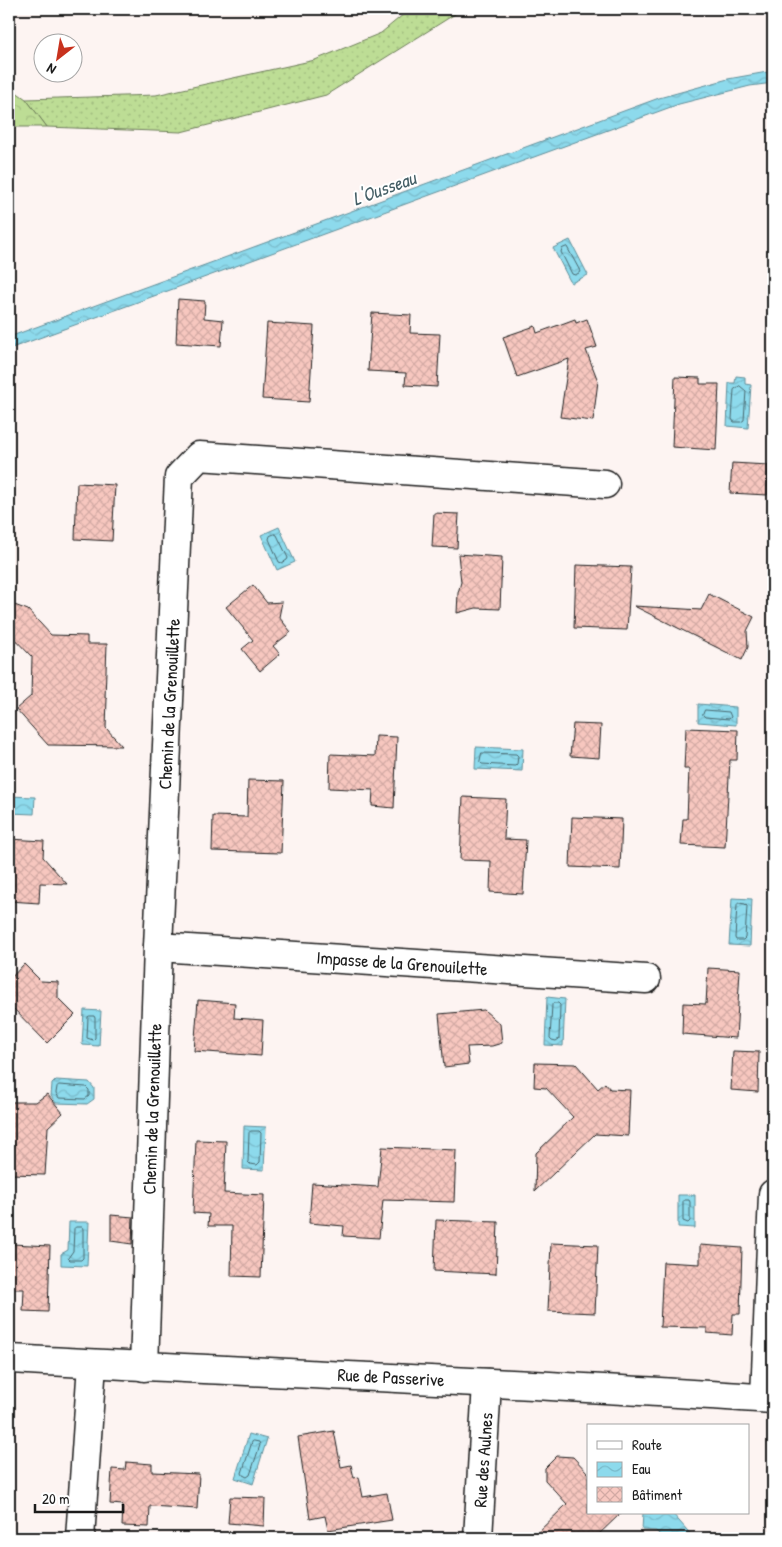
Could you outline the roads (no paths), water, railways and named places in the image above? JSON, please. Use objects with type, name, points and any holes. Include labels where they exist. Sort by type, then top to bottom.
[{"type":"street","name":"Chemin de la Grenouillette","points":[[144,1367],[158,947],[179,477],[199,456],[605,484]]},
{"type":"street","name":"Impasse de la Grenouilette","points":[[158,947],[646,978]]},
{"type":"street","points":[[769,1399],[773,1194]]},
{"type":"street","name":"Rue de Passerive","points":[[9,1359],[144,1367],[380,1376],[769,1399]]},
{"type":"street","points":[[80,1538],[92,1364]]},
{"type":"street","name":"Rue des Aulnes","points":[[478,1538],[487,1383]]},
{"type":"water","points":[[773,71],[773,83],[750,86],[679,104],[9,349],[9,337],[659,98],[728,79]]},
{"type":"water","points":[[570,240],[588,275],[571,283],[553,248]]},
{"type":"water","points":[[736,376],[745,377],[745,384],[751,385],[748,428],[727,426],[729,383],[735,383]]},
{"type":"water","points":[[279,527],[295,562],[277,570],[261,535]]},
{"type":"water","points":[[698,704],[736,707],[736,725],[698,722]]},
{"type":"water","points":[[476,747],[523,749],[522,771],[475,769]]},
{"type":"water","points":[[9,796],[35,797],[34,814],[9,813]]},
{"type":"water","points":[[732,898],[752,899],[750,946],[729,945]]},
{"type":"water","points":[[547,997],[565,999],[563,1046],[545,1045]]},
{"type":"water","points":[[84,1010],[101,1011],[99,1046],[82,1045]]},
{"type":"water","points":[[56,1080],[89,1082],[94,1088],[94,1099],[87,1104],[56,1103],[51,1096],[52,1084]]},
{"type":"water","points":[[244,1126],[266,1127],[264,1170],[243,1169]]},
{"type":"water","points":[[678,1195],[695,1195],[695,1228],[678,1227]]},
{"type":"water","points":[[69,1222],[89,1222],[87,1266],[61,1265],[61,1254],[68,1250]]},
{"type":"water","points":[[249,1434],[267,1439],[253,1484],[235,1478]]},
{"type":"water","points":[[643,1514],[673,1514],[694,1538],[663,1538],[656,1531],[642,1530]]},
{"type":"water label","name":"L'Ousseau","points":[[384,188]]}]
